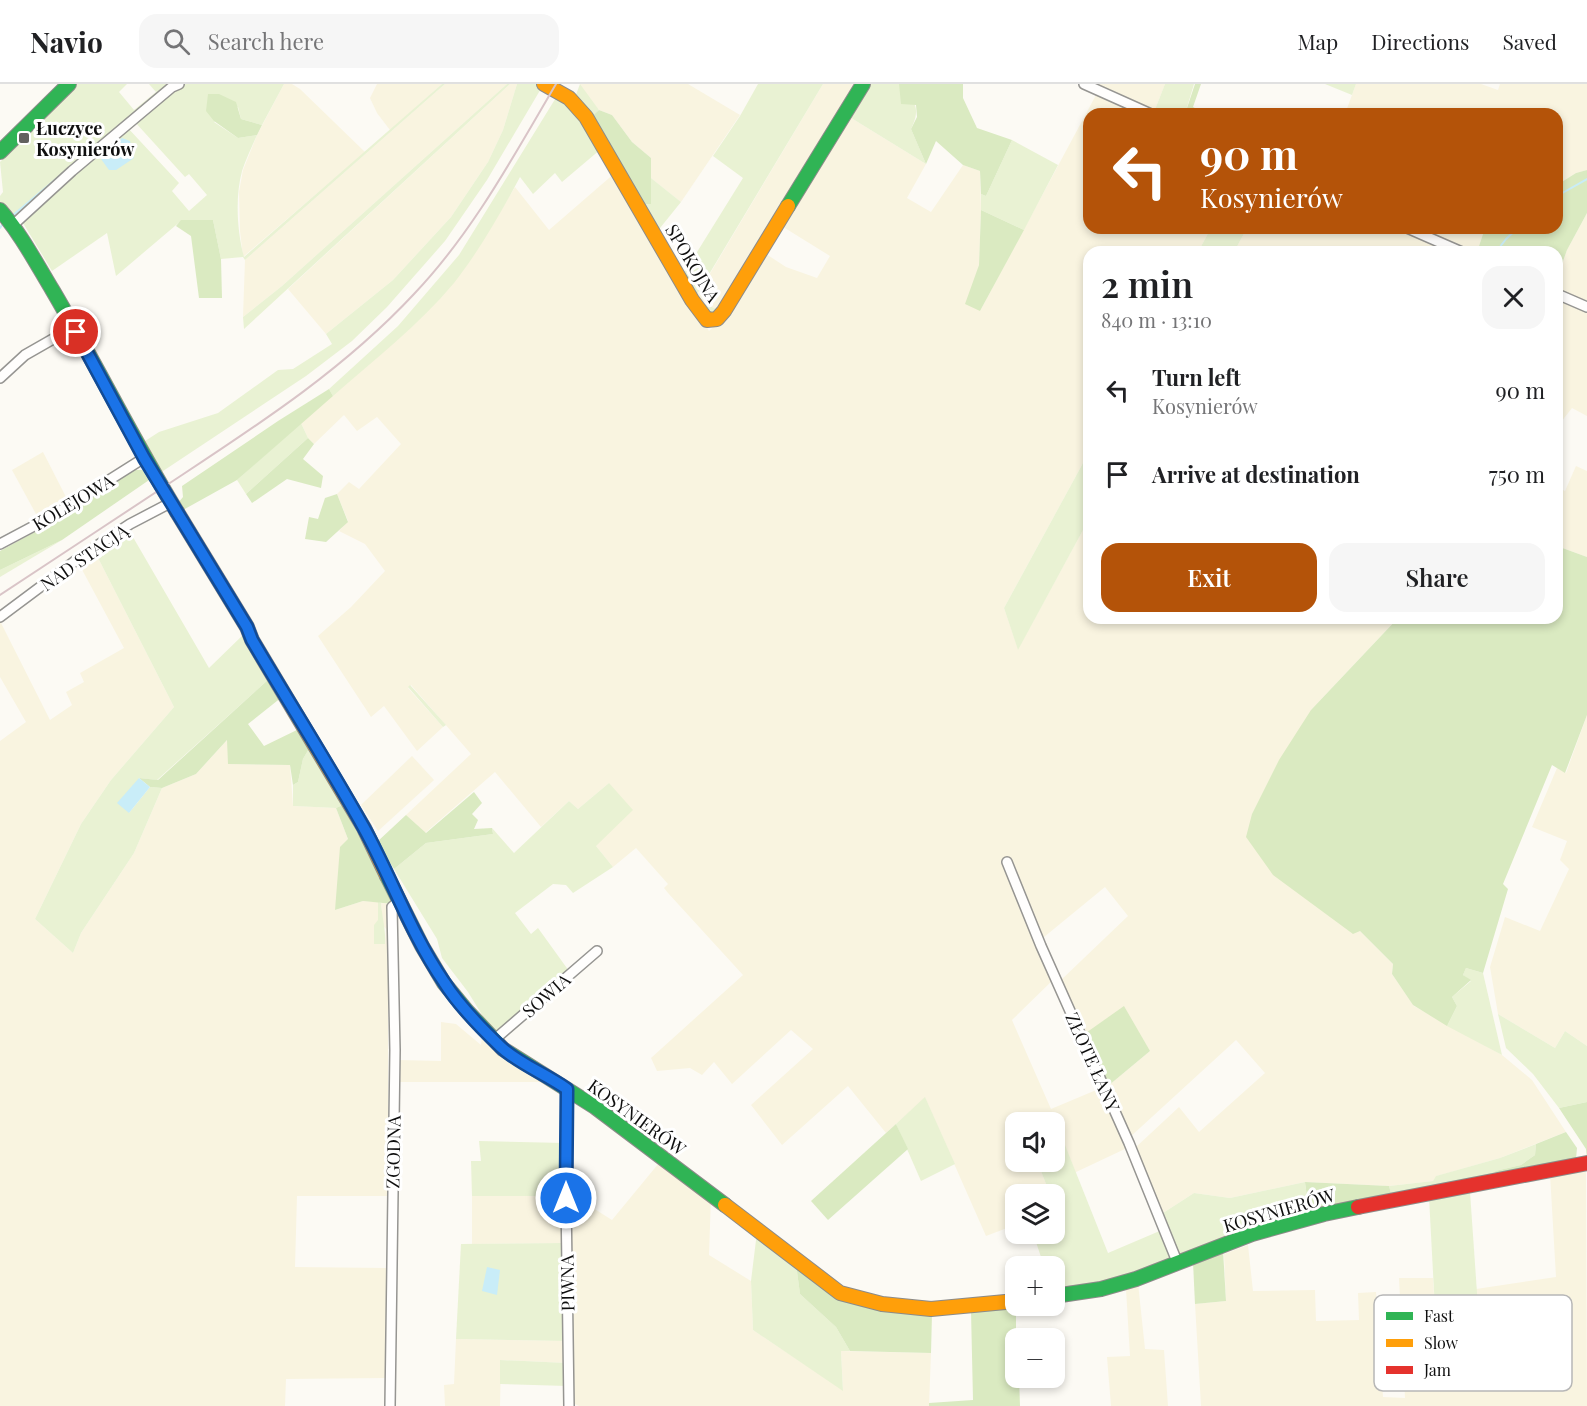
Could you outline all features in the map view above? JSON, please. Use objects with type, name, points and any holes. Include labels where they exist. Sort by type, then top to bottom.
[{"type":"street","points":[[0,152],[69,84]]},
{"type":"street","points":[[13,225],[128,123],[172,87],[179,84]]},
{"type":"street","name":"SPOKOJNA","points":[[544,84],[569,98],[586,117],[692,300],[707,320],[717,319],[724,311],[863,84]]},
{"type":"street","points":[[1084,84],[1137,108]]},
{"type":"street","name":"KOSYNIERÓW","points":[[0,210],[13,225],[74,327],[144,458],[172,501],[364,828],[392,881],[399,901],[444,983],[494,1040],[503,1049],[567,1089],[656,1152],[840,1293],[882,1304],[931,1309],[1005,1301]]},
{"type":"street","points":[[1421,234],[1448,246]]},
{"type":"street","points":[[1563,297],[1587,307]]},
{"type":"street","points":[[0,378],[25,355],[74,327]]},
{"type":"street","name":"KOLEJOWA","points":[[0,544],[49,518],[144,458]]},
{"type":"street","name":"NAD STACJĄ","points":[[0,617],[82,555],[130,524],[172,501]]},
{"type":"street","name":"ZŁOTE ŁANY","points":[[1007,862],[1041,946],[1129,1143],[1178,1264]]},
{"type":"street","name":"ZGODNA","points":[[390,1406],[394,1050],[392,907],[399,901]]},
{"type":"street","name":"SOWIA","points":[[494,1040],[597,951]]},
{"type":"street","name":"PIWNA","points":[[567,1089],[569,1406]]},
{"type":"street","name":"KOSYNIERÓW","points":[[1065,1295],[1101,1290],[1178,1264],[1279,1225],[1330,1212],[1587,1163]]},
{"type":"shaded area","points":[[284,84],[292,84],[300,89],[365,152],[243,257],[239,192],[243,170],[257,135]]},
{"type":"shaded area","points":[[377,84],[442,84],[390,130],[377,113],[370,98]]},
{"type":"shaded area","points":[[445,84],[507,84],[282,286],[243,317],[245,260]]},
{"type":"shaded area","points":[[510,84],[517,84],[503,130],[488,162],[451,217],[393,280],[326,334],[288,289]]},
{"type":"shaded area","points":[[580,84],[688,84],[740,115],[681,202],[651,178],[651,158],[632,142],[612,115],[599,110],[582,90]]},
{"type":"shaded area","points":[[823,84],[857,84],[718,311],[696,297]]},
{"type":"shaded area","points":[[1096,84],[1165,84],[1156,108],[1146,108]]},
{"type":"shaded area","points":[[1356,84],[1481,84],[1498,90],[1500,84],[1587,84],[1587,170],[1576,173],[1563,181],[1563,108],[1347,108]]},
{"type":"shaded area","points":[[1096,95],[1125,108],[1089,108]]},
{"type":"shaded area","points":[[848,116],[926,164],[907,198],[931,212],[963,165],[980,171],[981,210],[977,274],[980,311],[1083,119],[1083,234],[1208,234],[1201,246],[1083,246],[1083,463],[1004,608],[1018,649],[1083,530],[1083,624],[1392,624],[1311,710],[1360,931],[1393,964],[1392,974],[1414,1006],[1502,1055],[1532,1080],[1566,1132],[1500,1158],[1437,1176],[1433,1181],[1389,1186],[1305,1182],[1230,1198],[1194,1193],[1160,1215],[1136,1147],[1179,1107],[1199,1132],[1265,1073],[1236,1040],[1129,1138],[1108,1086],[1150,1051],[1083,1035],[1060,981],[1128,916],[1105,887],[1038,942],[1054,979],[1012,1020],[1051,1109],[1101,1088],[1127,1148],[1074,1173],[1065,1147],[1065,1112],[1005,1112],[1005,1172],[1041,1172],[1046,1184],[1005,1184],[1005,1229],[986,1236],[925,1098],[886,1133],[848,1086],[782,1145],[751,1105],[813,1049],[791,1030],[732,1084],[714,1062],[702,1075],[690,1068],[657,1071],[651,1058],[743,975],[668,893],[664,888],[668,884],[636,848],[613,867],[596,846],[609,783],[578,809],[569,801],[541,827],[495,772],[425,833],[406,815],[471,754],[411,685],[408,688],[443,727],[417,751],[384,706],[371,717],[318,636],[351,607],[385,571],[365,544],[339,531],[348,521],[337,494],[349,482],[359,489],[401,444],[377,417],[357,431],[344,415],[314,444],[308,438],[301,423],[409,329],[453,283],[480,245],[515,187],[549,230],[616,172],[709,331],[718,323],[763,252],[786,267],[817,278],[830,256],[780,225]]},
{"type":"shaded area","points":[[1587,213],[1587,303],[1563,293],[1563,261]]},
{"type":"shaded area","points":[[1244,234],[1407,234],[1435,246],[1237,246]]},
{"type":"shaded area","points":[[1433,234],[1483,234],[1479,246],[1459,246]]},
{"type":"shaded area","points":[[1563,301],[1587,312],[1587,416],[1572,408],[1563,419]]},
{"type":"shaded area","points":[[43,452],[66,497],[36,514],[12,470]]},
{"type":"shaded area","points":[[1576,466],[1587,471],[1587,557],[1563,548],[1563,490],[1565,491]]},
{"type":"shaded area","points":[[95,552],[174,707],[111,780],[81,824],[35,919],[73,953],[81,933],[134,853],[162,788],[196,774],[228,739],[228,764],[290,765],[293,806],[336,808],[348,839],[335,910],[363,901],[378,902],[378,920],[385,944],[386,929],[383,925],[381,903],[393,904],[388,907],[388,1196],[297,1196],[295,1267],[387,1268],[386,1378],[286,1379],[285,1406],[0,1406],[0,741],[26,722],[0,677],[0,621],[50,720],[72,705],[66,692],[84,682],[80,673],[124,648],[79,564]]},
{"type":"shaded area","points":[[1587,715],[1587,1046],[1565,1031],[1555,1048],[1498,1014],[1490,967],[1505,917],[1540,931],[1569,869],[1560,860],[1567,841],[1532,827],[1557,768],[1566,773]]},
{"type":"shaded area","points":[[412,756],[434,780],[378,831],[361,805]]},
{"type":"shaded area","points":[[441,1022],[456,1024],[481,1045],[482,1037],[544,1082],[398,1082],[398,1060],[441,1061]]},
{"type":"shaded area","points":[[659,1163],[711,1197],[709,1255],[751,1281],[753,1330],[843,1390],[841,1351],[931,1353],[929,1406],[579,1406],[573,1403],[569,1193],[612,1220]]},
{"type":"shaded area","points":[[1586,1172],[1587,1406],[1201,1406],[1195,1304],[1226,1301],[1224,1254],[1248,1245],[1253,1291],[1315,1290],[1316,1321],[1359,1320],[1358,1293],[1376,1292],[1376,1295],[1374,1295],[1374,1391],[1383,1391],[1383,1397],[1405,1398],[1405,1391],[1572,1391],[1572,1295],[1476,1295],[1476,1289],[1556,1277],[1550,1174]]},
{"type":"shaded area","points":[[472,1196],[563,1196],[564,1243],[472,1244]]},
{"type":"shaded area","points":[[1399,1278],[1433,1278],[1434,1295],[1400,1295]]},
{"type":"shaded area","points":[[1138,1283],[1145,1349],[1164,1350],[1168,1406],[1111,1406],[1107,1357],[1130,1356],[1126,1289]]},
{"type":"shaded area","points":[[456,1339],[565,1341],[567,1363],[501,1360],[500,1406],[445,1406],[444,1385],[454,1384]]},
{"type":"green space","points":[[77,84],[127,84],[119,92],[134,110],[156,92],[149,84],[174,84],[15,220],[0,204],[0,196],[3,192],[0,162],[20,142],[23,143],[26,135]]},
{"type":"green space","points":[[185,84],[284,84],[262,125],[241,119],[238,107],[214,122],[238,138],[257,135],[242,171],[238,192],[238,225],[244,257],[442,84],[445,84],[245,260],[243,257],[221,259],[213,220],[182,220],[116,276],[107,233],[52,271],[23,223],[85,163],[127,127],[179,183],[172,191],[189,211],[207,195],[189,174],[185,177],[134,121],[172,91]]},
{"type":"green space","points":[[507,84],[510,84],[244,329],[243,317],[282,286]]},
{"type":"green space","points":[[517,84],[536,84],[542,87],[487,180],[445,241],[387,307],[352,341],[306,376],[160,473],[142,443],[159,432],[218,413],[278,370],[293,369],[332,344],[326,334],[393,280],[451,217],[488,162],[503,130]]},
{"type":"green space","points":[[580,84],[599,110],[589,119],[574,100]]},
{"type":"green space","points":[[758,84],[823,84],[696,296],[701,302],[718,310],[857,84],[861,84],[718,315],[712,315],[705,313],[699,307],[639,204],[651,204],[651,178],[681,202],[656,233],[684,273],[743,178],[713,156]]},
{"type":"green space","points":[[867,84],[899,84],[909,95],[916,110],[911,129],[926,164],[848,116]]},
{"type":"green space","points":[[899,84],[963,84],[963,98],[977,128],[1012,140],[986,196],[981,194],[980,171],[963,165],[936,141],[926,164],[911,129],[917,117],[916,105],[901,104]]},
{"type":"green space","points":[[1165,84],[1194,84],[1187,108],[1156,108]]},
{"type":"green space","points":[[1195,84],[1201,84],[1193,107],[1195,108],[1187,108]]},
{"type":"green space","points":[[1325,84],[1356,84],[1352,95]]},
{"type":"green space","points":[[208,94],[219,94],[236,102],[241,119],[262,125],[257,135],[238,138],[214,121],[206,111]]},
{"type":"green space","points":[[557,96],[569,103],[601,149],[562,182],[555,173],[533,194],[520,177],[489,232],[454,283],[411,328],[333,396],[329,389],[398,326],[459,255]]},
{"type":"green space","points":[[599,110],[612,115],[632,142],[651,158],[651,204],[639,204],[589,119]]},
{"type":"green space","points":[[1012,140],[1058,165],[1024,230],[981,210],[981,194],[986,196]]},
{"type":"green space","points":[[1587,170],[1587,213],[1563,261],[1563,246],[1479,246],[1483,234],[1563,234],[1563,181],[1576,173]]},
{"type":"green space","points":[[981,210],[1024,230],[980,311],[965,304],[979,265]]},
{"type":"green space","points":[[181,220],[213,220],[221,259],[222,298],[199,298],[191,236],[176,226]]},
{"type":"green space","points":[[1208,234],[1244,234],[1237,246],[1201,246]]},
{"type":"green space","points":[[329,389],[333,396],[237,480],[183,510],[178,503],[183,497],[182,486]]},
{"type":"green space","points":[[301,423],[308,438],[246,494],[237,480]]},
{"type":"green space","points":[[308,438],[314,444],[303,459],[323,476],[321,488],[287,479],[252,503],[246,494]]},
{"type":"green space","points":[[1083,463],[1083,530],[1018,650],[1004,608]]},
{"type":"green space","points":[[135,470],[146,470],[152,478],[62,540],[0,570],[0,551],[53,522]]},
{"type":"green space","points":[[337,494],[348,522],[326,542],[305,539],[309,517],[318,519],[325,498]]},
{"type":"green space","points":[[130,532],[209,668],[245,633],[270,678],[157,780],[139,778],[129,813],[150,787],[162,788],[134,853],[81,933],[73,953],[35,919],[81,824],[111,780],[174,707],[95,552]]},
{"type":"green space","points":[[62,540],[0,577],[0,570]]},
{"type":"green space","points":[[1563,548],[1587,557],[1587,715],[1565,773],[1552,765],[1503,884],[1508,889],[1483,973],[1466,968],[1463,975],[1471,980],[1452,997],[1457,1006],[1447,1026],[1413,1005],[1392,974],[1393,964],[1360,931],[1353,934],[1273,875],[1246,837],[1252,814],[1279,760],[1311,710],[1392,624],[1563,624]]},
{"type":"green space","points":[[270,678],[282,697],[248,724],[264,746],[301,728],[310,747],[303,759],[298,782],[293,785],[290,765],[228,764],[227,740],[196,774],[162,788],[150,787],[139,778],[158,780]]},
{"type":"green space","points":[[410,685],[446,725],[443,727],[408,687]]},
{"type":"green space","points":[[310,747],[345,804],[336,808],[293,806],[293,785],[298,782],[303,759]]},
{"type":"green space","points":[[609,783],[633,810],[596,846],[613,867],[573,893],[566,885],[553,884],[515,913],[531,934],[538,928],[569,971],[495,1036],[468,992],[442,958],[437,939],[394,869],[426,843],[493,834],[492,828],[514,853],[569,801],[578,809]]},
{"type":"green space","points":[[474,792],[482,803],[472,814],[478,820],[474,829],[492,828],[493,834],[426,843],[394,869],[377,842],[406,815],[426,833]]},
{"type":"green space","points":[[345,804],[394,895],[393,904],[363,901],[335,910],[340,847],[348,839],[336,808]]},
{"type":"green space","points":[[378,902],[381,903],[385,944],[374,944],[374,925],[378,920]]},
{"type":"green space","points":[[1466,968],[1483,973],[1502,1055],[1447,1026],[1457,1006],[1452,997],[1471,981],[1463,975]]},
{"type":"green space","points":[[1124,1006],[1150,1051],[1108,1086],[1083,1035]]},
{"type":"green space","points":[[1498,1014],[1555,1048],[1565,1031],[1587,1046],[1587,1102],[1559,1108],[1533,1074],[1506,1048]]},
{"type":"green space","points":[[925,1097],[955,1164],[921,1181],[896,1124]]},
{"type":"green space","points":[[1587,1102],[1587,1159],[1586,1149],[1559,1108]]},
{"type":"green space","points":[[896,1124],[908,1149],[828,1220],[811,1201]]},
{"type":"green space","points":[[1566,1132],[1577,1148],[1576,1159],[1497,1177],[1495,1171],[1521,1165],[1535,1155],[1536,1144]]},
{"type":"green space","points":[[479,1141],[565,1143],[563,1196],[472,1196],[471,1161],[481,1161]]},
{"type":"green space","points":[[1536,1144],[1535,1155],[1521,1165],[1495,1171],[1497,1177],[1392,1197],[1389,1186],[1433,1181],[1436,1176],[1500,1158]]},
{"type":"green space","points":[[1065,1145],[1108,1253],[1162,1230],[1173,1261],[1107,1281],[1065,1287],[1065,1256],[1041,1256],[1037,1244],[1065,1244],[1065,1184],[1046,1184],[1041,1172],[1065,1172]]},
{"type":"green space","points":[[1305,1182],[1309,1212],[1178,1258],[1160,1215],[1194,1193],[1230,1198]]},
{"type":"green space","points":[[1305,1182],[1389,1186],[1392,1197],[1309,1212]]},
{"type":"green space","points":[[1470,1192],[1477,1295],[1434,1295],[1429,1197]]},
{"type":"green space","points":[[757,1232],[796,1264],[800,1294],[836,1327],[850,1351],[841,1351],[843,1391],[753,1330],[751,1281]]},
{"type":"green space","points":[[564,1243],[565,1341],[456,1339],[461,1244]]},
{"type":"green space","points":[[1223,1250],[1226,1301],[1195,1304],[1193,1262]]},
{"type":"green space","points":[[796,1264],[840,1296],[932,1314],[931,1353],[850,1351],[836,1327],[800,1294]]},
{"type":"green space","points":[[1005,1306],[1005,1316],[1016,1316],[1016,1328],[1005,1328],[1005,1388],[1019,1388],[1020,1406],[929,1406],[929,1403],[973,1400],[971,1311]]},
{"type":"green space","points":[[500,1360],[567,1363],[567,1386],[500,1384]]},
{"type":"water","points":[[122,138],[130,141],[134,158],[116,170],[109,170],[101,159],[102,154]]},
{"type":"water","points":[[139,778],[150,787],[129,813],[117,803]]},
{"type":"water","points":[[487,1267],[500,1270],[497,1295],[482,1291]]},
{"type":"waterway","points":[[12,216],[163,89]]},
{"type":"waterway","points":[[1563,193],[1587,179]]},
{"type":"waterway","points":[[1501,246],[1511,234]]},
{"type":"railway","points":[[0,595],[274,413],[332,369],[388,321],[435,270],[474,220],[556,84]]},
{"type":"traffic: fast","points":[[0,152],[69,84]]},
{"type":"traffic: fast","points":[[788,206],[863,84]]},
{"type":"traffic: fast","points":[[0,210],[22,239],[53,291],[177,512]]},
{"type":"traffic: fast","points":[[387,876],[422,946],[444,983],[503,1049],[595,1107],[725,1205]]},
{"type":"traffic: fast","points":[[1065,1294],[1101,1289],[1136,1279],[1252,1234],[1358,1207]]},
{"type":"traffic: slow","points":[[544,84],[569,98],[586,117],[692,300],[707,320],[717,319],[724,311],[788,206]]},
{"type":"traffic: slow","points":[[177,512],[364,828],[387,876]]},
{"type":"traffic: slow","points":[[725,1205],[840,1293],[882,1304],[931,1309],[1005,1302]]},
{"type":"traffic: jam","points":[[1358,1207],[1587,1163]]},
{"type":"place","name":"Łuczyce Kosynierów","points":[[24,138]]},
{"type":"route","points":[[76,332],[144,458],[247,627],[252,640],[364,828],[422,946],[444,983],[503,1049],[567,1089],[566,1198]]}]
